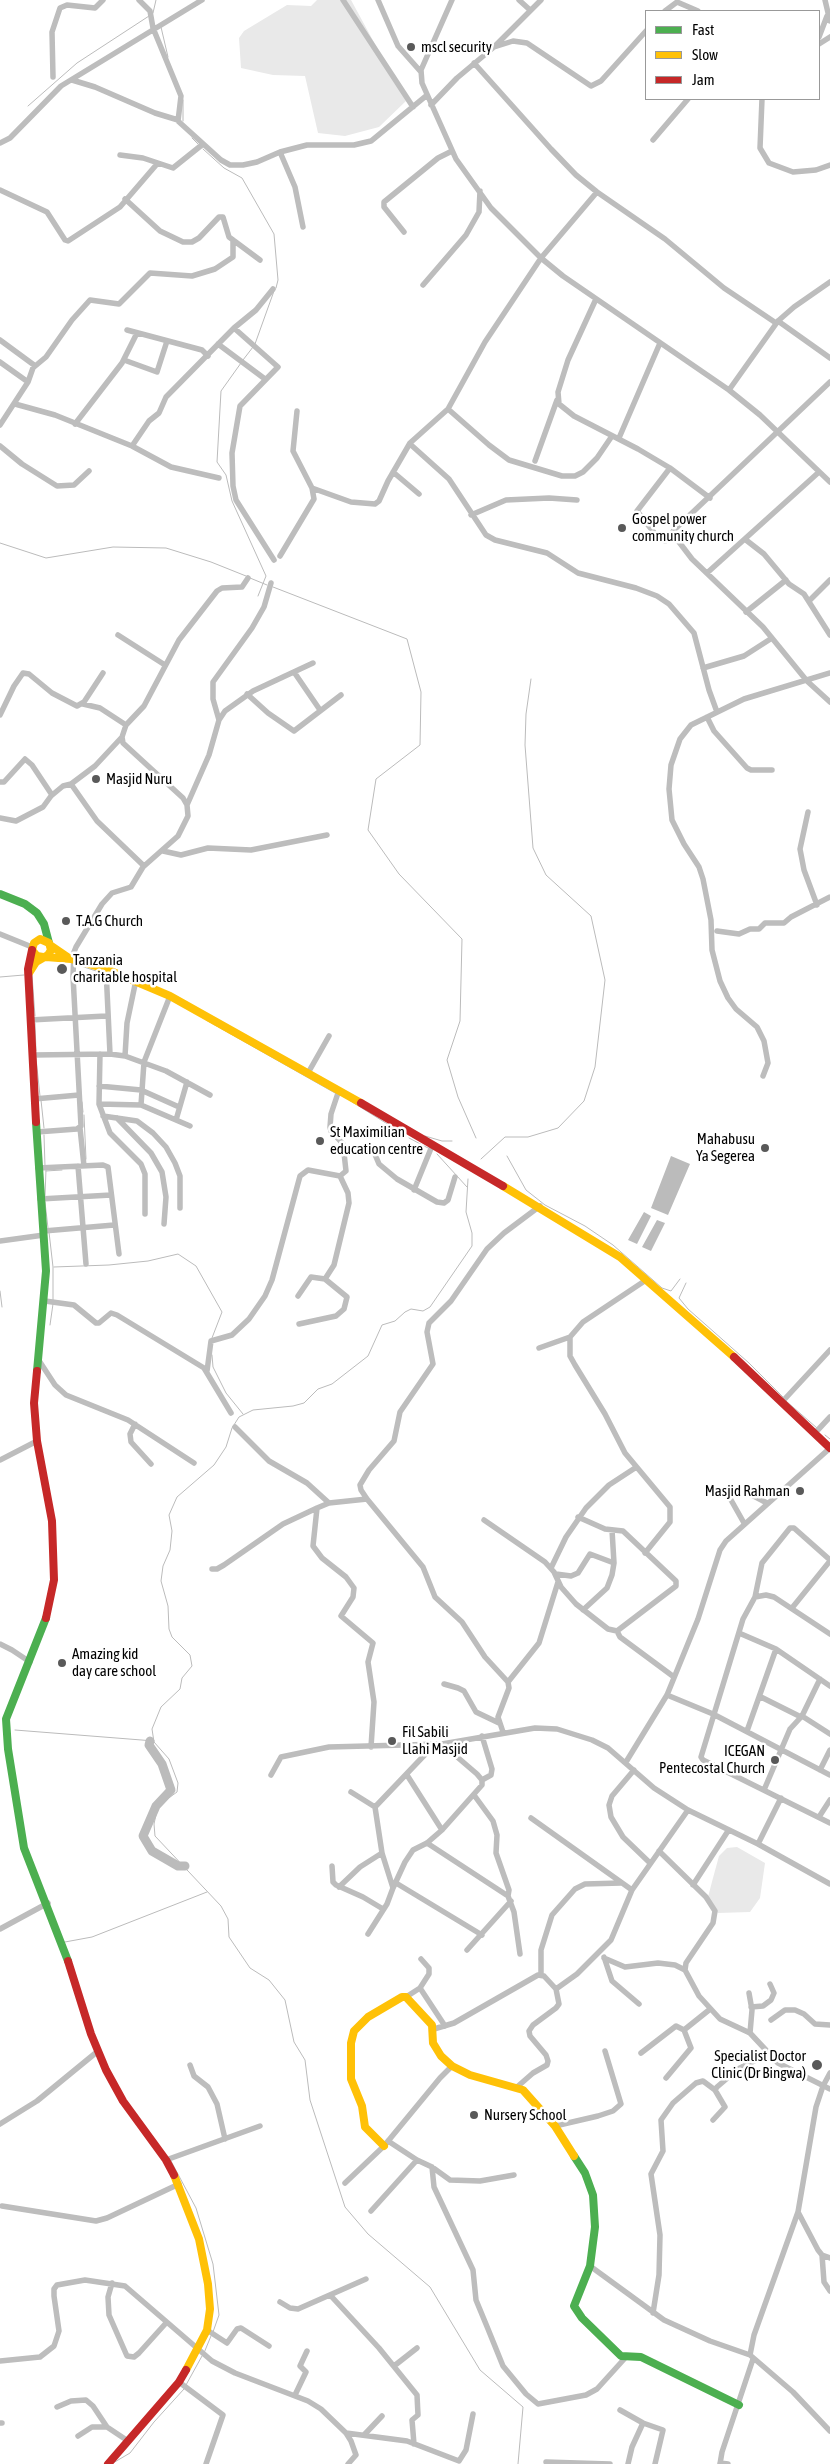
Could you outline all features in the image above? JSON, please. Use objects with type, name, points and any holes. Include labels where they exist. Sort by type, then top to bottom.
[{"type":"main road","points":[[0,894],[25,904],[39,916],[47,932],[50,953],[34,965],[29,973]]},
{"type":"main road","points":[[39,916],[40,930],[28,965],[38,1168],[46,1270],[45,1301],[34,1403],[37,1441],[52,1521],[54,1580],[43,1629],[9,1709],[6,1719],[6,1738],[24,1848],[48,1903],[98,2051],[123,2101],[166,2160],[179,2184],[191,2213],[204,2260],[210,2309],[207,2330],[178,2382],[108,2464]]},
{"type":"main road","points":[[34,946],[43,939],[72,959]]},
{"type":"main road","points":[[34,946],[37,956],[72,959],[106,969],[136,980],[170,996],[339,1090],[432,1146],[540,1206],[620,1257],[782,1402],[830,1448]]},
{"type":"main road","points":[[386,2144],[365,2126],[362,2106],[351,2079],[351,2042],[354,2031],[368,2017],[402,1997],[406,1997],[434,2029],[433,2043],[435,2049],[452,2066],[486,2080],[517,2087],[531,2097],[555,2126],[585,2173],[593,2195],[595,2227],[590,2266],[574,2306],[577,2312],[606,2344],[626,2357],[641,2357],[739,2405]]},
{"type":"street","points":[[53,77],[52,32],[61,3],[91,9],[99,6],[103,0]]},
{"type":"street","points":[[139,0],[150,11],[153,28],[181,96],[178,120]]},
{"type":"street","points":[[1,140],[10,138],[61,86],[153,28],[202,0]]},
{"type":"street","points":[[343,0],[413,107]]},
{"type":"street","points":[[378,0],[398,46],[421,72],[427,95],[452,151],[502,220],[541,258],[596,299],[729,390],[780,432],[830,482]]},
{"type":"street","points":[[421,72],[427,52],[447,15],[452,0]]},
{"type":"street","points":[[519,0],[530,10]]},
{"type":"street","points":[[431,105],[494,47],[541,0]]},
{"type":"street","points":[[820,35],[829,19],[824,0]]},
{"type":"street","points":[[666,10],[678,1],[696,10]]},
{"type":"street","points":[[494,47],[513,41],[528,43],[586,83],[596,85],[645,32]]},
{"type":"street","points":[[474,64],[550,150],[597,192],[665,239],[724,288],[830,358]]},
{"type":"street","points":[[72,80],[95,87],[155,113],[178,120],[221,160],[233,166],[256,162],[280,152],[307,145],[354,145],[371,142],[427,95]]},
{"type":"street","points":[[653,140],[687,100]]},
{"type":"street","points":[[762,100],[760,148],[769,163],[793,172],[816,170],[830,164]]},
{"type":"street","points":[[120,155],[175,167],[203,144]]},
{"type":"street","points":[[404,232],[384,207],[384,202],[438,158],[452,151]]},
{"type":"street","points":[[280,152],[295,187],[303,227]]},
{"type":"street","points":[[0,190],[47,212],[68,242],[120,207],[157,164]]},
{"type":"street","points":[[424,285],[451,255],[477,217],[480,210],[480,192]]},
{"type":"street","points":[[312,488],[351,502],[375,504],[380,499],[393,472],[410,444],[448,409],[485,342],[541,258],[597,192]]},
{"type":"street","points":[[125,199],[160,231],[177,240],[188,242],[199,238],[222,216],[228,235],[260,260]]},
{"type":"street","points":[[0,425],[28,382],[34,367],[46,357],[72,320],[90,300],[119,304],[150,273],[192,276],[215,269],[233,257],[233,240]]},
{"type":"street","points":[[729,390],[777,322],[794,307],[830,282]]},
{"type":"street","points":[[132,446],[149,421],[159,414],[163,401],[234,328],[256,310],[273,289]]},
{"type":"street","points":[[535,461],[557,400],[568,360],[596,299]]},
{"type":"street","points":[[234,328],[278,366],[277,370],[264,379],[239,409],[232,453],[232,486],[236,500],[274,560]]},
{"type":"street","points":[[127,330],[136,334],[202,350],[208,356]]},
{"type":"street","points":[[74,424],[124,360],[136,334]]},
{"type":"street","points":[[0,340],[31,361],[34,367]]},
{"type":"street","points":[[124,360],[157,372],[167,341]]},
{"type":"street","points":[[448,409],[488,446],[509,460],[562,476],[575,476],[583,472],[615,437],[660,343]]},
{"type":"street","points":[[218,344],[264,379]]},
{"type":"street","points":[[0,362],[28,382]]},
{"type":"street","points":[[670,468],[637,511],[656,535],[664,541],[668,540],[674,530],[829,384]]},
{"type":"street","points":[[557,400],[563,408],[574,416],[670,468],[710,498]]},
{"type":"street","points":[[15,404],[132,446],[168,465],[218,478]]},
{"type":"street","points":[[280,556],[289,538],[313,503],[312,488],[294,451],[298,412]]},
{"type":"street","points":[[410,444],[449,479],[484,534],[495,540],[547,553],[578,573],[636,588],[661,598],[676,610],[692,628],[717,712]]},
{"type":"street","points":[[0,446],[36,474],[57,486],[78,484],[89,470]]},
{"type":"street","points":[[393,472],[419,494]]},
{"type":"street","points":[[707,573],[746,540],[819,472]]},
{"type":"street","points":[[471,515],[506,500],[549,498],[577,500]]},
{"type":"street","points":[[674,530],[683,549],[772,638],[807,681],[830,702]]},
{"type":"street","points":[[746,540],[764,554],[786,580],[809,601],[830,635]]},
{"type":"street","points":[[0,818],[13,822],[20,820],[45,806],[52,795],[65,785],[71,784],[95,766],[122,737],[126,725],[144,706],[184,633],[217,591],[222,588],[242,587],[248,578]]},
{"type":"street","points":[[746,612],[786,580]]},
{"type":"street","points":[[809,601],[830,580]]},
{"type":"street","points":[[219,720],[213,699],[213,682],[252,628],[264,606],[272,583]]},
{"type":"street","points":[[118,634],[165,665]]},
{"type":"street","points":[[703,668],[744,656],[772,638]]},
{"type":"street","points":[[86,1264],[81,1197],[79,1096],[74,1017],[72,959],[74,952],[83,933],[102,904],[112,893],[130,887],[144,866],[163,851],[182,831],[188,816],[187,805],[208,755],[219,720],[228,708],[247,694],[313,663]]},
{"type":"street","points":[[83,704],[103,672]]},
{"type":"street","points":[[294,672],[320,710]]},
{"type":"street","points":[[0,715],[16,682],[25,673],[29,674],[52,693],[77,706],[83,704],[100,708],[126,725]]},
{"type":"street","points":[[763,1076],[768,1063],[764,1040],[757,1027],[728,998],[720,981],[712,950],[711,920],[703,879],[699,867],[676,831],[670,812],[670,781],[676,748],[688,728],[744,699],[830,673]]},
{"type":"street","points":[[247,694],[268,713],[293,731],[341,695]]},
{"type":"street","points":[[0,697],[7,700]]},
{"type":"street","points":[[707,717],[714,731],[746,768],[751,770],[772,770]]},
{"type":"street","points":[[122,737],[123,743],[135,756],[187,805]]},
{"type":"street","points":[[0,782],[4,783],[25,759],[32,765],[52,795]]},
{"type":"street","points":[[71,784],[97,821],[144,866]]},
{"type":"street","points":[[808,812],[800,849],[804,870],[817,905]]},
{"type":"street","points":[[163,851],[180,855],[208,848],[251,850],[328,835]]},
{"type":"street","points":[[717,931],[739,934],[749,929],[758,930],[765,923],[784,923],[791,917],[830,897]]},
{"type":"street","points":[[0,934],[34,946]]},
{"type":"street","points":[[106,969],[106,1016],[110,1054]]},
{"type":"street","points":[[125,1056],[128,1023],[136,980]]},
{"type":"street","points":[[141,1105],[144,1062],[170,996]]},
{"type":"street","points":[[30,1020],[106,1016]]},
{"type":"street","points":[[308,1073],[329,1036]]},
{"type":"street","points":[[33,1054],[110,1054],[125,1056],[144,1062],[210,1095]]},
{"type":"street","points":[[100,1054],[99,1104],[115,1141],[134,1156],[145,1174],[145,1214]]},
{"type":"street","points":[[176,1120],[187,1082]]},
{"type":"street","points":[[98,1086],[141,1090],[179,1107]]},
{"type":"street","points":[[339,1090],[330,1127],[344,1147],[346,1171],[340,1176]]},
{"type":"street","points":[[34,1100],[79,1096]]},
{"type":"street","points":[[99,1104],[141,1105],[190,1126]]},
{"type":"street","points":[[103,1116],[137,1121],[144,1125],[166,1147],[180,1176],[180,1208]]},
{"type":"street","points":[[117,1118],[151,1153],[162,1172],[166,1197],[164,1224]]},
{"type":"street","points":[[36,1132],[80,1128]]},
{"type":"street","points":[[414,1190],[432,1146]]},
{"type":"street","points":[[374,1152],[379,1165],[414,1190],[444,1203],[448,1200],[455,1177]]},
{"type":"street","points":[[38,1168],[103,1165],[108,1167],[119,1254]]},
{"type":"street","points":[[207,1371],[209,1343],[232,1335],[240,1329],[265,1296],[272,1280],[300,1176],[308,1170],[340,1176]]},
{"type":"street","points":[[325,1279],[334,1265],[339,1251],[349,1203],[340,1176]]},
{"type":"street","points":[[40,1199],[111,1195]]},
{"type":"street","points":[[503,1732],[498,1717],[509,1688],[508,1682],[485,1658],[462,1622],[435,1597],[424,1567],[361,1490],[364,1478],[394,1441],[400,1412],[433,1364],[427,1332],[429,1323],[451,1301],[484,1252],[504,1233],[540,1206]]},
{"type":"street","points":[[0,1241],[44,1233],[114,1225]]},
{"type":"street","points":[[298,1296],[311,1277],[325,1279],[348,1297],[344,1309],[336,1316],[299,1324]]},
{"type":"street","points":[[539,1348],[570,1338],[583,1322],[646,1280]]},
{"type":"street","points":[[45,1301],[74,1305],[96,1323],[99,1323],[113,1313],[207,1371],[231,1413]]},
{"type":"street","points":[[570,1338],[570,1356],[574,1366],[605,1414],[625,1453],[635,1468],[670,1507],[671,1512],[667,1527],[645,1552]]},
{"type":"street","points":[[782,1402],[830,1350]]},
{"type":"street","points":[[38,1360],[55,1385],[66,1395],[135,1424],[194,1462]]},
{"type":"street","points":[[815,1433],[830,1417]]},
{"type":"street","points":[[135,1424],[130,1434],[131,1442],[151,1464]]},
{"type":"street","points":[[235,1427],[269,1461],[306,1483],[329,1503]]},
{"type":"street","points":[[0,1460],[37,1441]]},
{"type":"street","points":[[626,1762],[667,1695],[698,1619],[720,1550],[744,1523],[830,1448]]},
{"type":"street","points":[[551,1568],[578,1517],[609,1485],[635,1468]]},
{"type":"street","points":[[744,1523],[730,1496],[736,1490],[746,1492],[767,1503]]},
{"type":"street","points":[[212,1569],[224,1565],[283,1524],[317,1508],[329,1503],[367,1499]]},
{"type":"street","points":[[317,1508],[313,1546],[322,1558],[346,1577],[354,1588],[353,1597],[341,1616],[373,1643],[368,1662],[374,1702],[371,1747]]},
{"type":"street","points":[[578,1517],[598,1527],[623,1530],[674,1578],[676,1584],[617,1632]]},
{"type":"street","points":[[484,1520],[551,1568],[567,1595],[583,1610],[608,1629],[617,1632],[626,1642],[674,1677]]},
{"type":"street","points":[[792,1608],[830,1561],[790,1528],[762,1563],[755,1596],[748,1608],[739,1633],[701,1754],[702,1760],[830,1823]]},
{"type":"street","points":[[583,1610],[606,1588],[612,1575],[614,1563],[612,1530]]},
{"type":"street","points":[[556,1574],[576,1575],[590,1554],[614,1563]]},
{"type":"street","points":[[508,1682],[539,1643],[558,1582]]},
{"type":"street","points":[[755,1596],[774,1596],[830,1634]]},
{"type":"street","points":[[739,1633],[776,1649],[829,1684]]},
{"type":"street","points":[[0,1644],[30,1662]]},
{"type":"street","points":[[747,1731],[776,1649]]},
{"type":"street","points":[[764,1790],[783,1750],[790,1729],[801,1716],[820,1679]]},
{"type":"street","points":[[444,1684],[464,1691],[476,1712],[499,1723]]},
{"type":"street","points":[[667,1695],[713,1714],[830,1775]]},
{"type":"street","points":[[760,1697],[801,1716],[830,1734]]},
{"type":"street","points":[[271,1775],[280,1757],[329,1747],[438,1744],[503,1732],[535,1728],[557,1729],[592,1740],[608,1748],[654,1788],[688,1810],[758,1844],[830,1884]]},
{"type":"street","points":[[368,1934],[383,1909],[409,1854],[427,1843],[442,1830],[480,1788],[482,1780],[491,1775],[492,1769],[482,1736]]},
{"type":"street","points":[[375,1807],[438,1744]]},
{"type":"street","points":[[438,1744],[482,1780]]},
{"type":"street","points":[[820,1770],[830,1750]]},
{"type":"street","points":[[634,1770],[612,1796],[609,1805],[611,1817],[623,1837],[650,1862]]},
{"type":"street","points":[[407,1775],[442,1830]]},
{"type":"street","points":[[351,1792],[375,1807],[382,1853],[395,1885],[482,1935]]},
{"type":"street","points":[[474,1795],[493,1821],[497,1835],[496,1853],[509,1890],[509,1899],[520,1954]]},
{"type":"street","points":[[758,1844],[781,1798]]},
{"type":"street","points":[[819,1817],[830,1800]]},
{"type":"street","points":[[556,1990],[577,1974],[605,1947],[615,1934],[632,1890],[688,1810]]},
{"type":"street","points":[[531,1818],[632,1890]]},
{"type":"street","points":[[693,1885],[728,1831]]},
{"type":"street","points":[[427,1843],[509,1899]]},
{"type":"street","points":[[659,1851],[709,1902],[715,1911],[716,1916],[688,1958],[685,1970]]},
{"type":"street","points":[[340,1887],[360,1867],[382,1853]]},
{"type":"street","points":[[332,1866],[333,1882],[383,1909]]},
{"type":"street","points":[[517,2087],[533,2073],[547,2065],[548,2061],[530,2036],[529,2031],[533,2025],[559,2004],[556,1990],[541,1975],[541,1950],[552,1916],[576,1889],[585,1884],[621,1882]]},
{"type":"street","points":[[467,1950],[482,1935],[509,1899]]},
{"type":"street","points":[[0,1928],[48,1903]]},
{"type":"street","points":[[605,1947],[604,1958],[612,1981],[640,2004]]},
{"type":"street","points":[[604,1958],[625,1967],[658,1963],[675,1965],[685,1970],[692,1985],[710,2010],[731,2026],[750,2033],[768,2054],[788,2069],[830,2089]]},
{"type":"street","points":[[406,1997],[420,1988],[430,1971],[422,1959]]},
{"type":"street","points":[[434,2029],[445,2026],[541,1975]]},
{"type":"street","points":[[751,2007],[763,2006],[771,2000],[774,1993],[770,1984]]},
{"type":"street","points":[[420,1988],[445,2026]]},
{"type":"street","points":[[749,1993],[751,2007],[750,2033]]},
{"type":"street","points":[[684,2030],[710,2010]]},
{"type":"street","points":[[772,2020],[785,2010],[795,2010],[804,2014],[814,2024],[830,2024]]},
{"type":"street","points":[[641,2053],[676,2026],[684,2030],[691,2048],[666,2078]]},
{"type":"street","points":[[0,2124],[43,2096],[98,2051]]},
{"type":"street","points":[[555,2126],[614,2111],[621,2104],[605,2051]]},
{"type":"street","points":[[715,2090],[725,2078],[738,2069],[768,2054]]},
{"type":"street","points":[[190,2065],[194,2076],[208,2088],[217,2104],[225,2139]]},
{"type":"street","points":[[345,2183],[386,2144],[452,2066]]},
{"type":"street","points":[[728,2464],[720,2463],[739,2405],[751,2357],[754,2335],[798,2212],[816,2107],[823,2086],[830,2074]]},
{"type":"street","points":[[653,2313],[659,2275],[660,2235],[651,2174],[663,2151],[661,2120],[674,2103],[696,2083],[704,2081],[715,2090],[726,2107],[713,2120]]},
{"type":"street","points":[[166,2160],[260,2126]]},
{"type":"street","points":[[386,2144],[432,2167],[445,2178],[457,2181],[480,2182],[514,2175]]},
{"type":"street","points":[[371,2211],[417,2160]]},
{"type":"street","points":[[432,2167],[434,2187],[473,2270],[476,2300],[503,2366],[526,2394],[538,2404],[586,2395],[598,2389],[626,2357]]},
{"type":"street","points":[[2,2206],[96,2221],[107,2218],[179,2184]]},
{"type":"street","points":[[798,2212],[812,2242],[822,2255],[830,2258]]},
{"type":"street","points":[[822,2255],[824,2282],[830,2292]]},
{"type":"street","points":[[590,2266],[653,2313],[710,2341],[751,2357],[793,2392],[830,2431]]},
{"type":"street","points":[[280,2302],[290,2308],[298,2309],[366,2279]]},
{"type":"street","points":[[0,2361],[40,2357],[54,2346],[59,2331],[54,2296],[54,2289],[57,2285],[85,2280],[112,2283],[130,2289],[197,2350],[235,2373],[315,2404],[346,2433],[354,2449],[355,2462],[348,2464]]},
{"type":"street","points":[[112,2283],[108,2297],[109,2315],[127,2356],[139,2354],[166,2323]]},
{"type":"street","points":[[331,2296],[394,2366],[417,2395],[418,2415],[412,2420],[414,2444]]},
{"type":"street","points":[[207,2330],[227,2342],[237,2329],[241,2328],[269,2346]]},
{"type":"street","points":[[394,2366],[417,2348]]},
{"type":"street","points":[[295,2395],[306,2372],[300,2366],[307,2351]]},
{"type":"street","points":[[178,2382],[223,2414],[206,2464]]},
{"type":"street","points":[[58,2408],[71,2401],[86,2400],[94,2406],[106,2427],[128,2441]]},
{"type":"street","points":[[620,2410],[643,2423],[663,2430],[655,2464]]},
{"type":"street","points":[[346,2433],[401,2440],[459,2461],[466,2450],[473,2414]]},
{"type":"street","points":[[364,2435],[382,2416]]},
{"type":"street","points":[[628,2464],[632,2447],[643,2423]]},
{"type":"street","points":[[78,2436],[92,2428],[106,2427]]},
{"type":"street","points":[[546,2462],[610,2464]]},
{"type":"shaded area","points":[[317,0],[351,0],[406,101],[379,127],[345,136],[318,133],[305,76],[273,75],[241,68],[239,38],[244,31],[287,5],[311,6]]},
{"type":"shaded area","points":[[671,1156],[690,1164],[668,1215],[651,1208]]},
{"type":"shaded area","points":[[644,1212],[651,1216],[637,1244],[628,1240]]},
{"type":"shaded area","points":[[657,1220],[665,1223],[651,1251],[642,1247]]},
{"type":"shaded area","points":[[737,1847],[765,1863],[760,1898],[750,1912],[718,1913],[708,1897],[719,1856],[727,1848]]},
{"type":"waterway","points":[[153,13],[156,0]]},
{"type":"waterway","points":[[28,106],[77,63],[149,16]]},
{"type":"waterway","points":[[161,27],[168,57]]},
{"type":"waterway","points":[[183,100],[183,121]]},
{"type":"waterway","points":[[192,138],[198,144]]},
{"type":"waterway","points":[[203,149],[224,168],[242,178],[274,234],[278,280],[276,288]]},
{"type":"waterway","points":[[255,344],[274,291]]},
{"type":"waterway","points":[[243,360],[253,347]]},
{"type":"waterway","points":[[241,363],[221,391],[217,462],[226,475],[232,501],[266,576],[258,596]]},
{"type":"waterway","points":[[0,543],[46,558],[113,547],[166,548],[211,562],[246,576]]},
{"type":"waterway","points":[[250,578],[267,585]]},
{"type":"waterway","points":[[273,587],[407,639],[421,692],[420,745],[376,779],[368,830],[399,874],[462,939],[460,1021],[447,1060],[458,1097],[476,1138]]},
{"type":"waterway","points":[[481,1159],[505,1137],[528,1137],[558,1128],[584,1101],[595,1067],[605,980],[591,916],[546,875],[533,848],[525,745],[526,714],[531,679]]},
{"type":"waterway","points":[[78,965],[105,974]]},
{"type":"waterway","points":[[0,977],[24,975]]},
{"type":"waterway","points":[[32,975],[35,1016]]},
{"type":"waterway","points":[[108,975],[123,980]]},
{"type":"waterway","points":[[206,1020],[335,1093]]},
{"type":"waterway","points":[[35,1023],[36,1051]]},
{"type":"waterway","points":[[36,1058],[40,1096]]},
{"type":"waterway","points":[[41,1100],[44,1128]]},
{"type":"waterway","points":[[349,1100],[405,1135]]},
{"type":"waterway","points":[[82,1102],[83,1112]]},
{"type":"waterway","points":[[84,1115],[86,1159]]},
{"type":"waterway","points":[[44,1135],[45,1166]]},
{"type":"waterway","points":[[425,1136],[442,1141],[452,1141]]},
{"type":"waterway","points":[[409,1138],[428,1148]]},
{"type":"waterway","points":[[437,1154],[467,1187]]},
{"type":"waterway","points":[[507,1156],[526,1190],[545,1205],[585,1226],[613,1245],[662,1288],[671,1291],[680,1279]]},
{"type":"waterway","points":[[45,1196],[46,1170]]},
{"type":"waterway","points":[[46,1171],[62,1170]]},
{"type":"waterway","points":[[468,1179],[466,1212],[472,1233],[472,1246],[430,1307],[423,1311],[411,1309],[395,1321],[382,1325],[368,1356],[332,1384],[318,1389],[304,1403],[253,1410],[239,1417],[232,1428],[226,1447],[214,1465],[177,1497],[169,1515],[172,1531],[170,1550],[163,1566],[161,1581],[168,1606],[169,1629],[172,1637],[190,1655],[192,1666],[182,1678],[180,1689],[161,1707],[152,1729],[154,1742],[169,1759],[178,1783],[177,1792],[157,1810],[154,1824],[155,1836],[221,1906],[228,1919],[229,1937],[250,1968],[269,1980],[285,2000],[294,2042],[305,2060],[310,2100],[345,2207],[368,2234],[430,2287],[480,2370],[523,2407],[518,2464]]},
{"type":"waterway","points":[[45,1202],[48,1228]]},
{"type":"waterway","points":[[49,1232],[53,1267],[53,1300]]},
{"type":"waterway","points":[[54,1267],[109,1265],[148,1261],[178,1254],[196,1266],[222,1312],[212,1338]]},
{"type":"waterway","points":[[686,1283],[679,1298],[688,1309],[749,1363],[784,1398]]},
{"type":"waterway","points":[[0,1291],[2,1307]]},
{"type":"waterway","points":[[50,1325],[53,1304]]},
{"type":"waterway","points":[[212,1355],[213,1367],[226,1393],[243,1414]]},
{"type":"waterway","points":[[786,1401],[817,1428]]},
{"type":"waterway","points":[[825,1435],[830,1439]]},
{"type":"waterway","points":[[15,1730],[154,1741]]},
{"type":"waterway","points":[[150,1741],[149,1745],[162,1764],[171,1790],[156,1806],[143,1836],[152,1851],[178,1866],[185,1866]]},
{"type":"waterway","points":[[65,1942],[92,1937],[207,1892]]},
{"type":"waterway","points":[[171,2161],[196,2208],[213,2264],[219,2315],[213,2332]]},
{"type":"waterway","points":[[204,2353],[211,2336]]},
{"type":"waterway","points":[[186,2385],[202,2356]]},
{"type":"waterway","points":[[113,2463],[130,2453],[154,2422],[184,2389]]},
{"type":"traffic: fast","points":[[0,894],[25,904],[37,913],[44,924],[49,943]]},
{"type":"traffic: fast","points":[[36,1122],[46,1271],[37,1371]]},
{"type":"traffic: fast","points":[[46,1618],[6,1719],[8,1749],[24,1848],[68,1961]]},
{"type":"traffic: fast","points":[[574,2156],[585,2173],[593,2195],[595,2227],[590,2266],[574,2306],[582,2318],[621,2356],[641,2357],[739,2405]]},
{"type":"traffic: slow","points":[[29,973],[36,962],[48,955],[51,950],[49,943],[40,939],[34,943],[32,950],[37,956],[43,957]]},
{"type":"traffic: slow","points":[[50,945],[69,958]]},
{"type":"traffic: slow","points":[[46,957],[71,959],[106,969],[170,996],[361,1103]]},
{"type":"traffic: slow","points":[[503,1186],[620,1257],[734,1357]]},
{"type":"traffic: slow","points":[[384,2146],[365,2127],[362,2106],[351,2079],[351,2043],[354,2031],[368,2017],[402,1997],[406,1997],[432,2025],[433,2043],[441,2056],[452,2066],[470,2075],[523,2090],[555,2126],[574,2156]]},
{"type":"traffic: slow","points":[[174,2175],[199,2239],[208,2284],[210,2309],[207,2330],[186,2370]]},
{"type":"traffic: jam","points":[[32,950],[28,969],[36,1122]]},
{"type":"traffic: jam","points":[[361,1103],[503,1186]]},
{"type":"traffic: jam","points":[[734,1357],[830,1448]]},
{"type":"traffic: jam","points":[[37,1371],[34,1403],[37,1441],[52,1521],[54,1580],[46,1618]]},
{"type":"traffic: jam","points":[[68,1961],[91,2034],[106,2070],[123,2101],[166,2160],[174,2175]]},
{"type":"traffic: jam","points":[[108,2464],[179,2382],[186,2370]]},
{"type":"place","name":"mscl security","points":[[411,47]]},
{"type":"place","name":"Gospel power community church","points":[[622,528]]},
{"type":"place","name":"Masjid Nuru","points":[[96,779]]},
{"type":"place","name":"T.A.G Church","points":[[66,921]]},
{"type":"place","name":"Tanzania charitable hospital","points":[[62,969]]},
{"type":"place","name":"St Maximilian education centre","points":[[320,1141]]},
{"type":"place","name":"Mahabusu Ya Segerea","points":[[765,1148]]},
{"type":"place","name":"Masjid Rahman","points":[[800,1491]]},
{"type":"place","name":"Amazing kid day care school","points":[[62,1663]]},
{"type":"place","name":"Fil Sabili Llahi Masjid","points":[[392,1741]]},
{"type":"place","name":"ICEGAN Pentecostal Church","points":[[775,1760]]},
{"type":"place","name":"Specialist Doctor Clinic (Dr Bingwa)","points":[[817,2065]]},
{"type":"place","name":"Nursery School","points":[[474,2115]]}]
